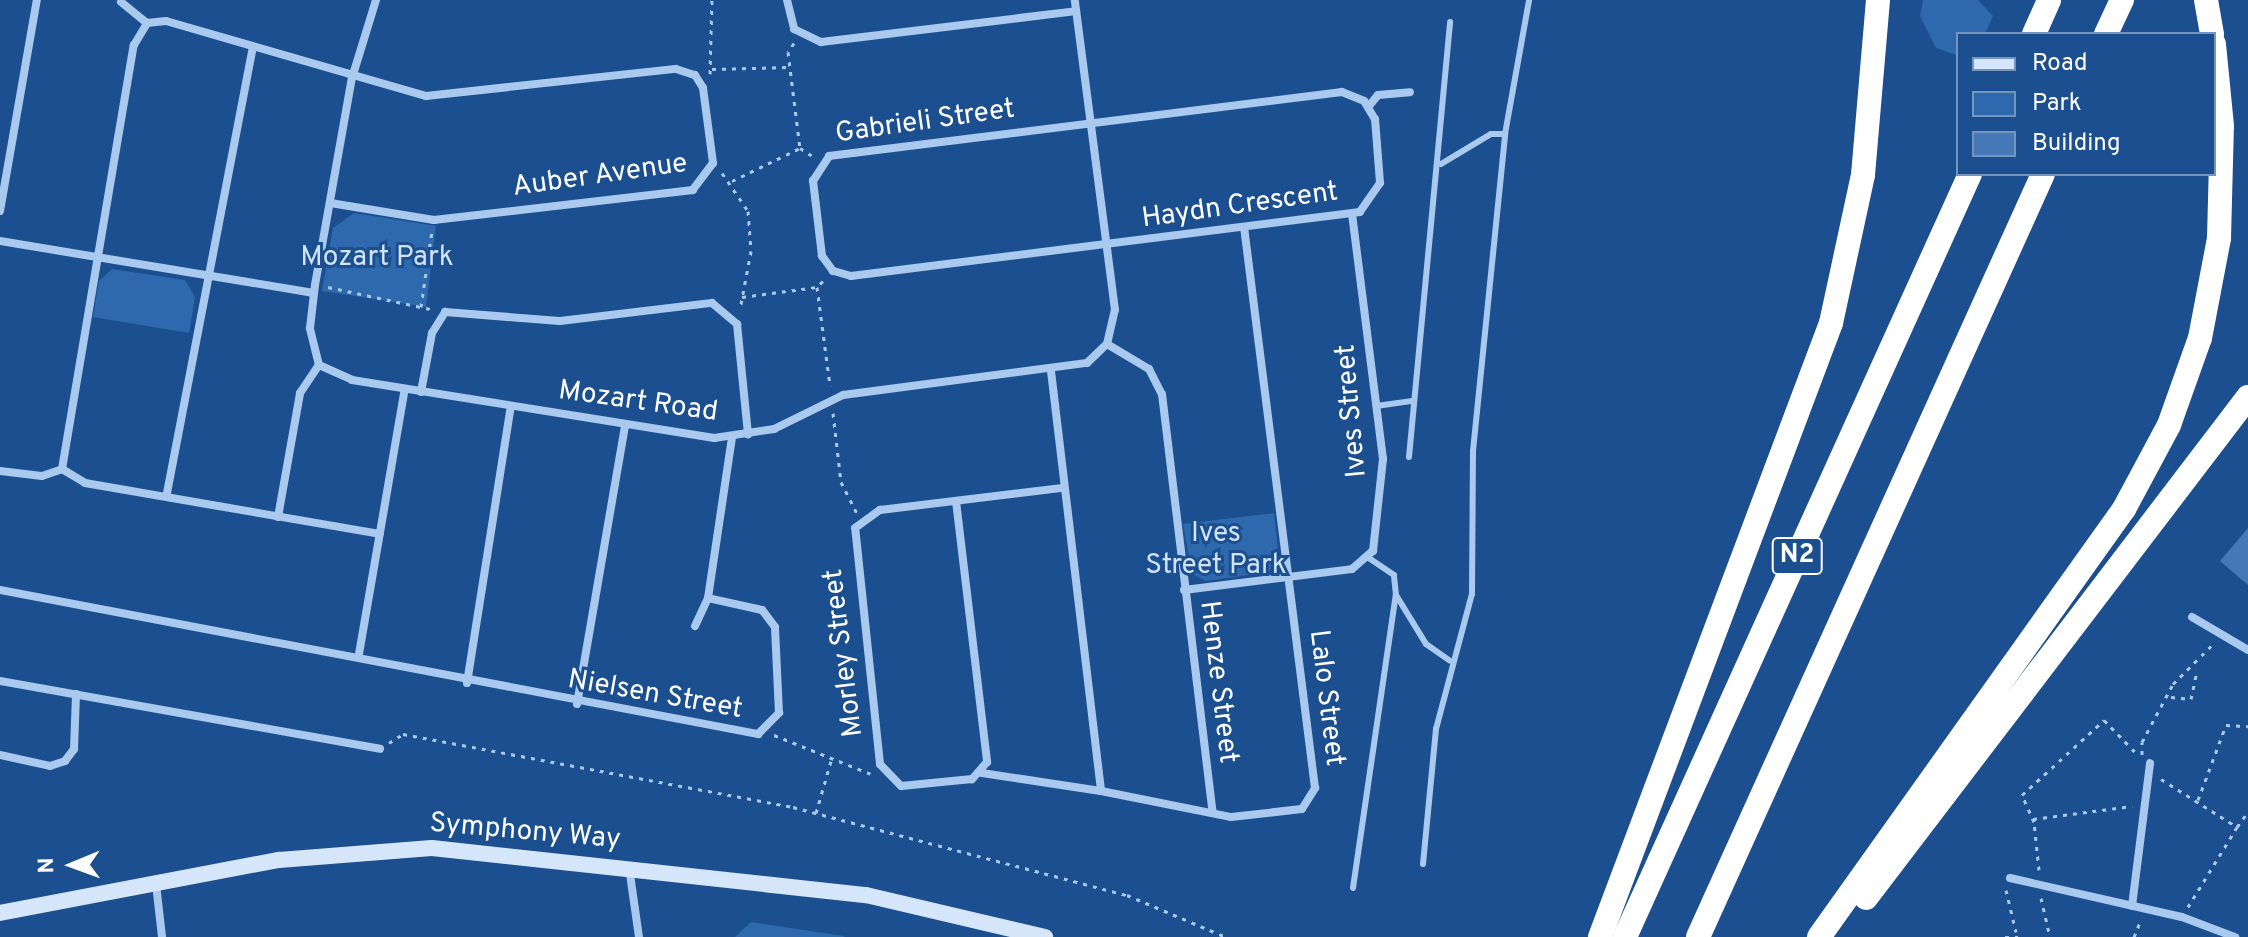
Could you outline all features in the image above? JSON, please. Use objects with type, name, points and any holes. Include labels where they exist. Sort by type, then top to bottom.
[{"type":"highway","points":[[1600,937],[1831,323],[1863,175],[1878,0]]},
{"type":"highway","points":[[2035,32],[2049,0]]},
{"type":"highway","points":[[2107,32],[2122,0]]},
{"type":"highway","points":[[2206,0],[2212,32]]},
{"type":"highway","points":[[1819,937],[2124,509],[2169,425],[2200,338],[2219,238],[2222,126],[2216,64]]},
{"type":"highway","name":"N2","points":[[1625,937],[1969,176]]},
{"type":"highway","name":"N2","points":[[1698,937],[2042,176]]},
{"type":"highway","points":[[1837,937],[2248,397]]},
{"type":"main road","name":"Symphony Way","points":[[0,913],[156,883],[381,848],[629,867],[866,895],[1045,937]]},
{"type":"street","points":[[0,211],[37,0]]},
{"type":"street","points":[[278,517],[300,393],[319,365],[310,328],[314,289],[352,78],[376,0]]},
{"type":"street","points":[[787,0],[799,35],[821,42],[1076,11]]},
{"type":"street","points":[[1075,0],[1115,319],[1107,344]]},
{"type":"street","points":[[121,2],[147,23],[166,21],[352,78],[438,96],[676,69],[695,75],[703,88]]},
{"type":"street","points":[[62,469],[134,45],[147,23]]},
{"type":"street","points":[[167,493],[253,48]]},
{"type":"street","name":"Auber Avenue","points":[[330,203],[434,220],[693,190],[713,163],[703,88]]},
{"type":"street","points":[[1091,122],[1342,92],[1369,106],[1378,95],[1410,92]]},
{"type":"street","name":"Haydn Crescent","points":[[1106,246],[1352,214],[1372,203],[1380,183],[1369,106]]},
{"type":"street","name":"Gabrieli Street","points":[[1091,122],[838,153],[821,162],[813,181],[822,256],[844,276],[1106,246]]},
{"type":"street","name":"Ives Street","points":[[1352,214],[1383,478],[1369,558]]},
{"type":"street","points":[[1244,227],[1288,577]]},
{"type":"street","points":[[0,241],[314,289]]},
{"type":"street","points":[[421,392],[432,333],[445,312],[560,321],[712,303],[737,324],[748,434]]},
{"type":"street","name":"Mozart Road","points":[[319,365],[352,380],[625,425],[732,437],[748,434],[843,395],[1051,371],[1087,363],[1107,344]]},
{"type":"street","name":"Henze Street","points":[[1107,344],[1149,369],[1162,394],[1213,813]]},
{"type":"street","points":[[1051,371],[1101,791]]},
{"type":"street","points":[[359,654],[405,389]]},
{"type":"street","points":[[467,683],[511,406]]},
{"type":"street","points":[[577,704],[625,425]]},
{"type":"street","points":[[695,626],[708,598],[732,437]]},
{"type":"street","points":[[0,471],[36,476],[62,469],[85,483],[167,493],[278,517],[380,534]]},
{"type":"street","name":"Morley Street","points":[[886,779],[853,536],[875,512],[1063,488]]},
{"type":"street","points":[[886,779],[906,786],[982,773],[987,756],[956,501]]},
{"type":"street","points":[[1184,590],[1352,569],[1369,558]]},
{"type":"street","name":"Lalo Street","points":[[982,773],[1101,791],[1213,813],[1296,811],[1314,794],[1288,577]]},
{"type":"street","name":"Nielsen Street","points":[[0,590],[359,654],[384,668],[577,704],[766,732],[779,713],[781,690],[772,620],[756,607],[708,598]]},
{"type":"street","points":[[2192,617],[2248,650]]},
{"type":"street","points":[[0,681],[380,749]]},
{"type":"street","points":[[0,755],[50,766],[65,761],[74,749],[76,694]]},
{"type":"street","points":[[2132,906],[2149,773],[2146,761]]},
{"type":"street","points":[[629,867],[639,937]]},
{"type":"street","points":[[2010,878],[2182,917],[2235,937]]},
{"type":"street","points":[[156,883],[162,937]]},
{"type":"lane","points":[[1423,864],[1428,776],[1450,661],[1472,594],[1470,490],[1505,134],[1529,0]]},
{"type":"lane","points":[[1409,457],[1441,164],[1450,22]]},
{"type":"lane","points":[[1441,164],[1491,134],[1505,134]]},
{"type":"lane","points":[[1376,406],[1413,401]]},
{"type":"lane","points":[[1353,888],[1396,595],[1394,575],[1369,558]]},
{"type":"lane","points":[[1396,595],[1426,644],[1450,661]]},
{"type":"path","points":[[703,88],[712,69],[712,0]]},
{"type":"path","points":[[799,35],[788,52],[800,148],[821,162]]},
{"type":"path","points":[[712,69],[790,67]]},
{"type":"path","points":[[730,182],[800,148]]},
{"type":"path","points":[[713,163],[730,182],[748,211],[751,251],[737,324]]},
{"type":"path","points":[[421,307],[434,220]]},
{"type":"path","points":[[742,297],[817,287]]},
{"type":"path","points":[[314,289],[445,312]]},
{"type":"path","points":[[2146,761],[2142,742],[2171,697],[2182,670],[2196,668],[2220,634]]},
{"type":"path","points":[[2171,697],[2191,699],[2200,679],[2196,668]]},
{"type":"path","points":[[2050,937],[2039,884],[2033,819],[2022,795],[2104,720],[2146,761]]},
{"type":"path","points":[[2198,800],[2226,725],[2248,726]]},
{"type":"path","points":[[766,732],[831,761],[886,779]]},
{"type":"path","points":[[380,749],[403,734],[816,813],[1113,891],[1226,937]]},
{"type":"path","points":[[816,813],[831,761]]},
{"type":"path","points":[[2149,773],[2198,800],[2237,827]]},
{"type":"path","points":[[2033,819],[2145,807]]},
{"type":"path","points":[[2182,917],[2248,812]]},
{"type":"path","points":[[2005,937],[2017,935],[2006,905],[2010,878]]},
{"type":"path","points":[[2134,937],[2143,909]]},
{"type":"green space","points":[[1923,0],[1978,0],[1993,16],[1986,32],[1956,32],[1956,55],[1936,48],[1920,16]]},
{"type":"green space","name":"Mozart Park","points":[[354,213],[436,226],[426,307],[322,291],[333,228]]},
{"type":"green space","points":[[112,269],[185,280],[195,297],[189,333],[93,317],[99,281]]},
{"type":"green space","name":"Ives Street Park","points":[[1274,513],[1279,557],[1269,572],[1206,581],[1192,574],[1183,524]]},
{"type":"green space","points":[[751,922],[844,936],[844,937],[735,937]]},
{"type":"building","points":[[2248,528],[2248,585],[2220,561]]}]
